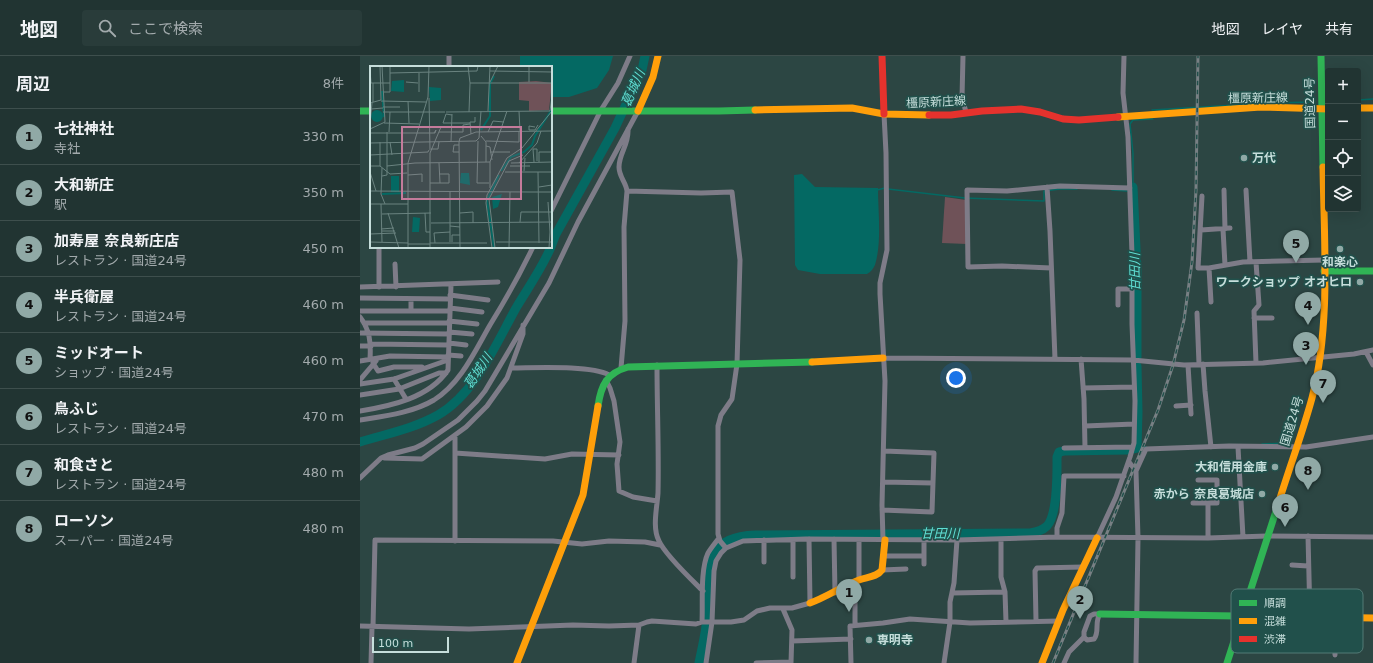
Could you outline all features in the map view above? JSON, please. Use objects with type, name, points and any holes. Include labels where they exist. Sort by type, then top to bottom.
[{"type":"main road","points":[[636,111],[650,89],[658,56]]},
{"type":"main road","points":[[882,56],[884,114]]},
{"type":"main road","name":"国道24号","points":[[1250,589],[1312,397],[1319,357],[1324,313],[1325,109],[1321,56]]},
{"type":"main road","name":"橿原新庄線","points":[[552,111],[852,108],[884,114],[945,115],[982,111],[1031,110],[1063,119],[1079,120],[1261,107],[1325,109]]},
{"type":"main road","points":[[1361,108],[1373,108]]},
{"type":"main road","points":[[1324,271],[1373,271]]},
{"type":"main road","points":[[517,663],[583,495],[600,393],[608,378],[621,368],[634,366],[807,363],[883,358]]},
{"type":"main road","points":[[1042,663],[1059,621],[1097,538]]},
{"type":"main road","points":[[810,604],[859,580],[879,574],[882,570],[884,539]]},
{"type":"main road","points":[[1100,614],[1231,616]]},
{"type":"main road","points":[[1363,618],[1373,618]]},
{"type":"main road","name":"国道24号","points":[[1227,663],[1231,650]]},
{"type":"street","points":[[552,209],[604,111],[630,56]]},
{"type":"street","points":[[963,56],[962,98],[966,112]]},
{"type":"street","points":[[1097,538],[1109,514],[1133,450],[1134,387],[1130,188],[1126,117],[1123,93],[1124,56]]},
{"type":"street","points":[[360,478],[381,458],[415,448],[458,420],[485,391],[549,283],[581,216],[636,111]]},
{"type":"street","points":[[884,114],[887,189],[887,250],[880,283],[885,381],[882,510],[884,539]]},
{"type":"street","points":[[621,368],[625,321],[624,227],[627,191],[626,186],[620,177],[619,164],[628,141],[628,128]]},
{"type":"street","points":[[1051,268],[1002,266],[968,267],[967,190],[1006,191],[1060,186],[1130,188]]},
{"type":"street","points":[[1047,187],[1055,359]]},
{"type":"street","points":[[1224,190],[1226,228],[1225,265]]},
{"type":"street","points":[[1246,190],[1259,305],[1254,311],[1256,363]]},
{"type":"street","points":[[627,191],[701,193],[732,192],[740,260],[737,364],[734,393],[732,399],[721,415],[718,426],[719,539],[725,547]]},
{"type":"street","points":[[1202,196],[1198,268],[1253,262],[1324,260]]},
{"type":"street","points":[[1201,230],[1226,228]]},
{"type":"street","points":[[379,248],[379,287]]},
{"type":"street","points":[[360,420],[392,414],[419,406],[437,398],[452,385],[471,359],[533,248]]},
{"type":"street","points":[[395,264],[396,286]]},
{"type":"street","points":[[1209,268],[1211,302]]},
{"type":"street","points":[[360,287],[451,285],[498,282]]},
{"type":"street","points":[[360,411],[385,407],[428,390],[446,373],[448,370],[451,285]]},
{"type":"street","points":[[1118,305],[1118,289],[1132,289]]},
{"type":"street","points":[[360,298],[411,299],[450,297],[488,300]]},
{"type":"street","points":[[411,299],[411,311]]},
{"type":"street","points":[[360,311],[450,310],[482,312]]},
{"type":"street","points":[[1197,313],[1201,364],[1211,445]]},
{"type":"street","points":[[1254,318],[1272,318]]},
{"type":"street","points":[[362,320],[403,323],[449,322],[477,324]]},
{"type":"street","points":[[362,320],[369,333],[372,361],[378,371],[394,367],[427,367]]},
{"type":"street","points":[[403,323],[403,334]]},
{"type":"street","points":[[381,458],[422,459],[466,427],[487,406],[507,378],[512,368],[523,334],[523,326]]},
{"type":"street","points":[[360,333],[472,334]]},
{"type":"street","points":[[360,346],[466,345]]},
{"type":"street","points":[[883,358],[1133,360],[1172,365],[1188,365],[1256,363],[1366,352],[1373,350]]},
{"type":"street","points":[[1366,352],[1373,365]]},
{"type":"street","points":[[360,361],[372,361],[390,356],[460,356]]},
{"type":"street","points":[[360,384],[392,379],[427,367],[448,357]]},
{"type":"street","points":[[1081,359],[1085,448]]},
{"type":"street","points":[[360,380],[372,361]]},
{"type":"street","points":[[1188,365],[1192,414]]},
{"type":"street","points":[[656,366],[657,537],[660,545],[703,591]]},
{"type":"street","points":[[512,368],[571,369],[600,372],[608,378],[614,400],[620,442],[617,464],[619,491],[633,497],[657,501]]},
{"type":"street","points":[[387,369],[406,399]]},
{"type":"street","points":[[360,395],[399,388],[439,373],[446,373]]},
{"type":"street","points":[[1083,388],[1134,387]]},
{"type":"street","points":[[1176,406],[1191,405]]},
{"type":"street","points":[[1085,426],[1134,424]]},
{"type":"street","points":[[455,435],[455,541]]},
{"type":"street","points":[[1136,663],[1138,538],[1136,471],[1146,449],[1211,445],[1238,447],[1277,446],[1295,448],[1326,445],[1373,437]]},
{"type":"street","points":[[1238,447],[1241,484],[1242,537]]},
{"type":"street","points":[[1064,448],[1133,450]]},
{"type":"street","points":[[882,510],[932,512],[934,453],[884,452]]},
{"type":"street","points":[[455,453],[545,459],[567,454],[619,455]]},
{"type":"street","points":[[1129,462],[1136,471]]},
{"type":"street","points":[[1057,537],[1057,528],[1062,513],[1064,476],[1124,476]]},
{"type":"street","points":[[1193,503],[1217,503],[1217,480],[1198,480]]},
{"type":"street","points":[[883,482],[933,483]]},
{"type":"street","points":[[1208,503],[1208,538]]},
{"type":"street","points":[[1308,536],[1310,589]]},
{"type":"street","points":[[706,663],[716,561],[725,547],[743,542],[809,539],[957,540],[1057,537],[1373,537]]},
{"type":"street","points":[[703,622],[703,591],[706,560],[708,553],[719,539]]},
{"type":"street","points":[[360,626],[469,628],[639,625],[647,622],[696,624],[703,622],[731,622],[744,620],[757,611],[770,608],[792,608],[810,604],[809,539]]},
{"type":"street","points":[[834,539],[835,593]]},
{"type":"street","points":[[1000,539],[1001,577],[1006,592],[1006,622]]},
{"type":"street","points":[[371,663],[375,540],[565,542],[582,544],[609,541],[631,541],[660,545]]},
{"type":"street","points":[[764,540],[764,562]]},
{"type":"street","points":[[793,540],[793,577]]},
{"type":"street","points":[[859,540],[859,580]]},
{"type":"street","points":[[924,540],[924,564]]},
{"type":"street","points":[[944,663],[950,622],[950,602],[955,576],[957,540]]},
{"type":"street","points":[[883,556],[924,556]]},
{"type":"street","points":[[1292,565],[1308,566]]},
{"type":"street","points":[[1036,621],[1035,571],[1037,568],[1084,567]]},
{"type":"street","points":[[882,570],[906,569]]},
{"type":"street","points":[[850,585],[855,601],[855,625]]},
{"type":"street","points":[[952,593],[1006,592]]},
{"type":"street","points":[[756,663],[791,662],[792,627],[783,608]]},
{"type":"street","points":[[1064,663],[1069,652],[1084,637],[1084,632],[1090,616],[1100,614],[1097,620],[1096,637],[1094,639],[1087,640],[1084,637]]},
{"type":"street","points":[[851,663],[850,626],[910,619],[950,622],[1059,621]]},
{"type":"street","points":[[634,663],[639,625]]},
{"type":"street","points":[[792,641],[851,639]]},
{"type":"shaded area","points":[[945,197],[966,200],[967,244],[942,243]]},
{"type":"water","points":[[520,56],[613,56],[609,70],[597,88],[569,97],[552,97],[552,66],[520,66]]},
{"type":"water","points":[[802,174],[815,187],[878,188],[879,227],[877,256],[875,265],[867,274],[820,274],[798,270],[795,265],[794,175]]},
{"type":"waterway","name":"葛城川","points":[[552,244],[556,234],[615,128],[642,70],[645,56]]},
{"type":"waterway","points":[[1361,100],[1373,99]]},
{"type":"waterway","points":[[1152,110],[1311,102]]},
{"type":"waterway","points":[[1133,187],[1133,153],[1130,124],[1133,120],[1153,119]]},
{"type":"waterway","name":"甘田川","points":[[1133,187],[1137,269],[1137,357]]},
{"type":"waterway","points":[[877,190],[885,188]]},
{"type":"waterway","points":[[888,189],[965,198],[1044,201],[1044,191],[1077,189]]},
{"type":"waterway","points":[[1112,190],[1127,191]]},
{"type":"waterway","name":"葛城川","points":[[360,442],[409,428],[429,420],[451,406],[463,394],[474,381],[492,352],[550,248]]},
{"type":"waterway","name":"甘田川","points":[[699,663],[704,640],[711,561],[716,551],[724,543],[737,537],[755,535],[1037,532],[1045,528],[1051,520],[1055,503],[1057,457],[1059,452],[1128,450],[1137,448],[1137,366]]},
{"type":"waterway","points":[[1262,444],[1286,443]]},
{"type":"waterway","points":[[1137,448],[1146,447]]},
{"type":"railway","points":[[1053,663],[1158,410],[1173,365],[1184,320],[1192,262],[1196,190],[1198,56]]},
{"type":"traffic: fast","points":[[1321,56],[1323,167]]},
{"type":"traffic: fast","points":[[552,111],[755,110]]},
{"type":"traffic: fast","points":[[360,111],[370,111]]},
{"type":"traffic: fast","points":[[1324,271],[1373,271]]},
{"type":"traffic: fast","points":[[598,406],[601,392],[606,381],[610,376],[628,367],[812,362]]},
{"type":"traffic: fast","points":[[1251,589],[1277,508]]},
{"type":"traffic: fast","points":[[1100,614],[1231,616]]},
{"type":"traffic: fast","points":[[1227,663],[1231,651]]},
{"type":"traffic: slow","points":[[638,111],[653,77],[658,56]]},
{"type":"traffic: slow","points":[[1118,117],[1261,107],[1325,109]]},
{"type":"traffic: slow","points":[[755,110],[852,108],[884,114],[929,115]]},
{"type":"traffic: slow","points":[[1361,108],[1373,108]]},
{"type":"traffic: slow","points":[[1277,508],[1312,398],[1322,342],[1325,283],[1323,167]]},
{"type":"traffic: slow","points":[[812,362],[883,358]]},
{"type":"traffic: slow","points":[[517,663],[583,495],[598,406]]},
{"type":"traffic: slow","points":[[1042,663],[1063,610],[1097,538]]},
{"type":"traffic: slow","points":[[810,603],[853,582],[880,572],[882,570],[885,540]]},
{"type":"traffic: slow","points":[[1363,618],[1373,618]]},
{"type":"traffic: jam","points":[[882,56],[884,114]]},
{"type":"traffic: jam","points":[[929,115],[951,115],[982,111],[1021,109],[1040,112],[1063,119],[1079,120],[1118,117]]},
{"type":"place","name":"万代","points":[[1244,158]]},
{"type":"place","name":"和楽心","points":[[1340,249]]},
{"type":"place","name":"ミッドオート","points":[[1296,263]]},
{"type":"place","name":"ワークショップ オオヒロ","points":[[1360,282]]},
{"type":"place","name":"半兵衛屋","points":[[1308,325]]},
{"type":"place","name":"加寿屋 奈良新庄店","points":[[1306,365]]},
{"type":"place","name":"和食さと","points":[[1323,403]]},
{"type":"place","name":"大和信用金庫","points":[[1275,467]]},
{"type":"place","name":"ローソン","points":[[1308,490]]},
{"type":"place","name":"赤から 奈良葛城店","points":[[1262,494]]},
{"type":"place","name":"鳥ふじ","points":[[1285,527]]},
{"type":"place","name":"七社神社","points":[[849,612]]},
{"type":"place","name":"大和新庄","points":[[1080,619]]},
{"type":"place","name":"専明寺","points":[[869,640]]}]
